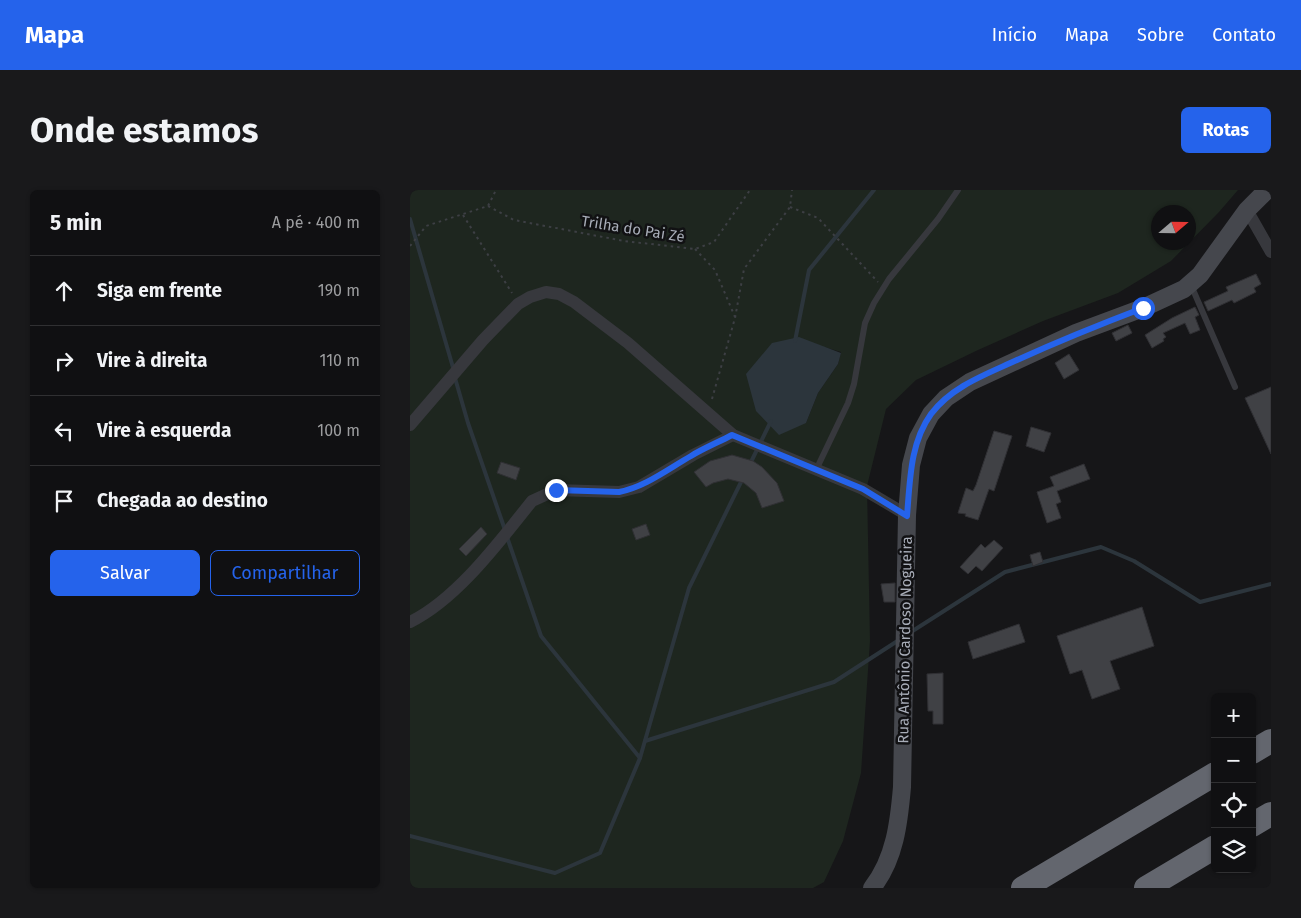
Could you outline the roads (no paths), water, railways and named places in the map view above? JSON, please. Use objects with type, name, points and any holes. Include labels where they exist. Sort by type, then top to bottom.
[{"type":"highway","points":[[1256,750],[1271,741]]},
{"type":"highway","points":[[1023,888],[1211,776]]},
{"type":"highway","points":[[1256,823],[1271,814]]},
{"type":"highway","points":[[1146,888],[1211,849]]},
{"type":"main road","name":"Rua Antônio Cardoso Nogueira","points":[[872,888],[891,855],[899,824],[902,796],[907,516],[911,465],[918,438],[931,414],[946,398],[977,379],[1076,334],[1174,294],[1191,284],[1247,210],[1267,190]]},
{"type":"street","points":[[1247,210],[1271,252]]},
{"type":"street","points":[[410,425],[483,340],[518,304],[530,297],[546,292],[559,294],[574,302],[628,343],[732,435],[863,489],[907,516]]},
{"type":"street","points":[[410,622],[422,616],[453,592],[532,501],[556,490],[619,492],[639,487],[693,455],[732,435]]},
{"type":"lane","points":[[816,470],[848,404],[854,384],[865,323],[874,303],[958,190]]},
{"type":"lane","points":[[1191,284],[1235,387]]},
{"type":"waterway","points":[[795,341],[809,270],[874,190]]},
{"type":"waterway","points":[[410,219],[454,371]]},
{"type":"waterway","points":[[455,378],[468,423],[505,530]]},
{"type":"waterway","points":[[750,464],[771,421]]},
{"type":"waterway","points":[[410,836],[555,873],[600,853],[640,758],[689,588],[742,480]]},
{"type":"waterway","points":[[507,537],[541,636],[640,758]]},
{"type":"waterway","points":[[911,632],[1005,572],[1101,547],[1134,561],[1200,602],[1271,584]]},
{"type":"waterway","points":[[645,741],[834,682],[899,640]]}]
